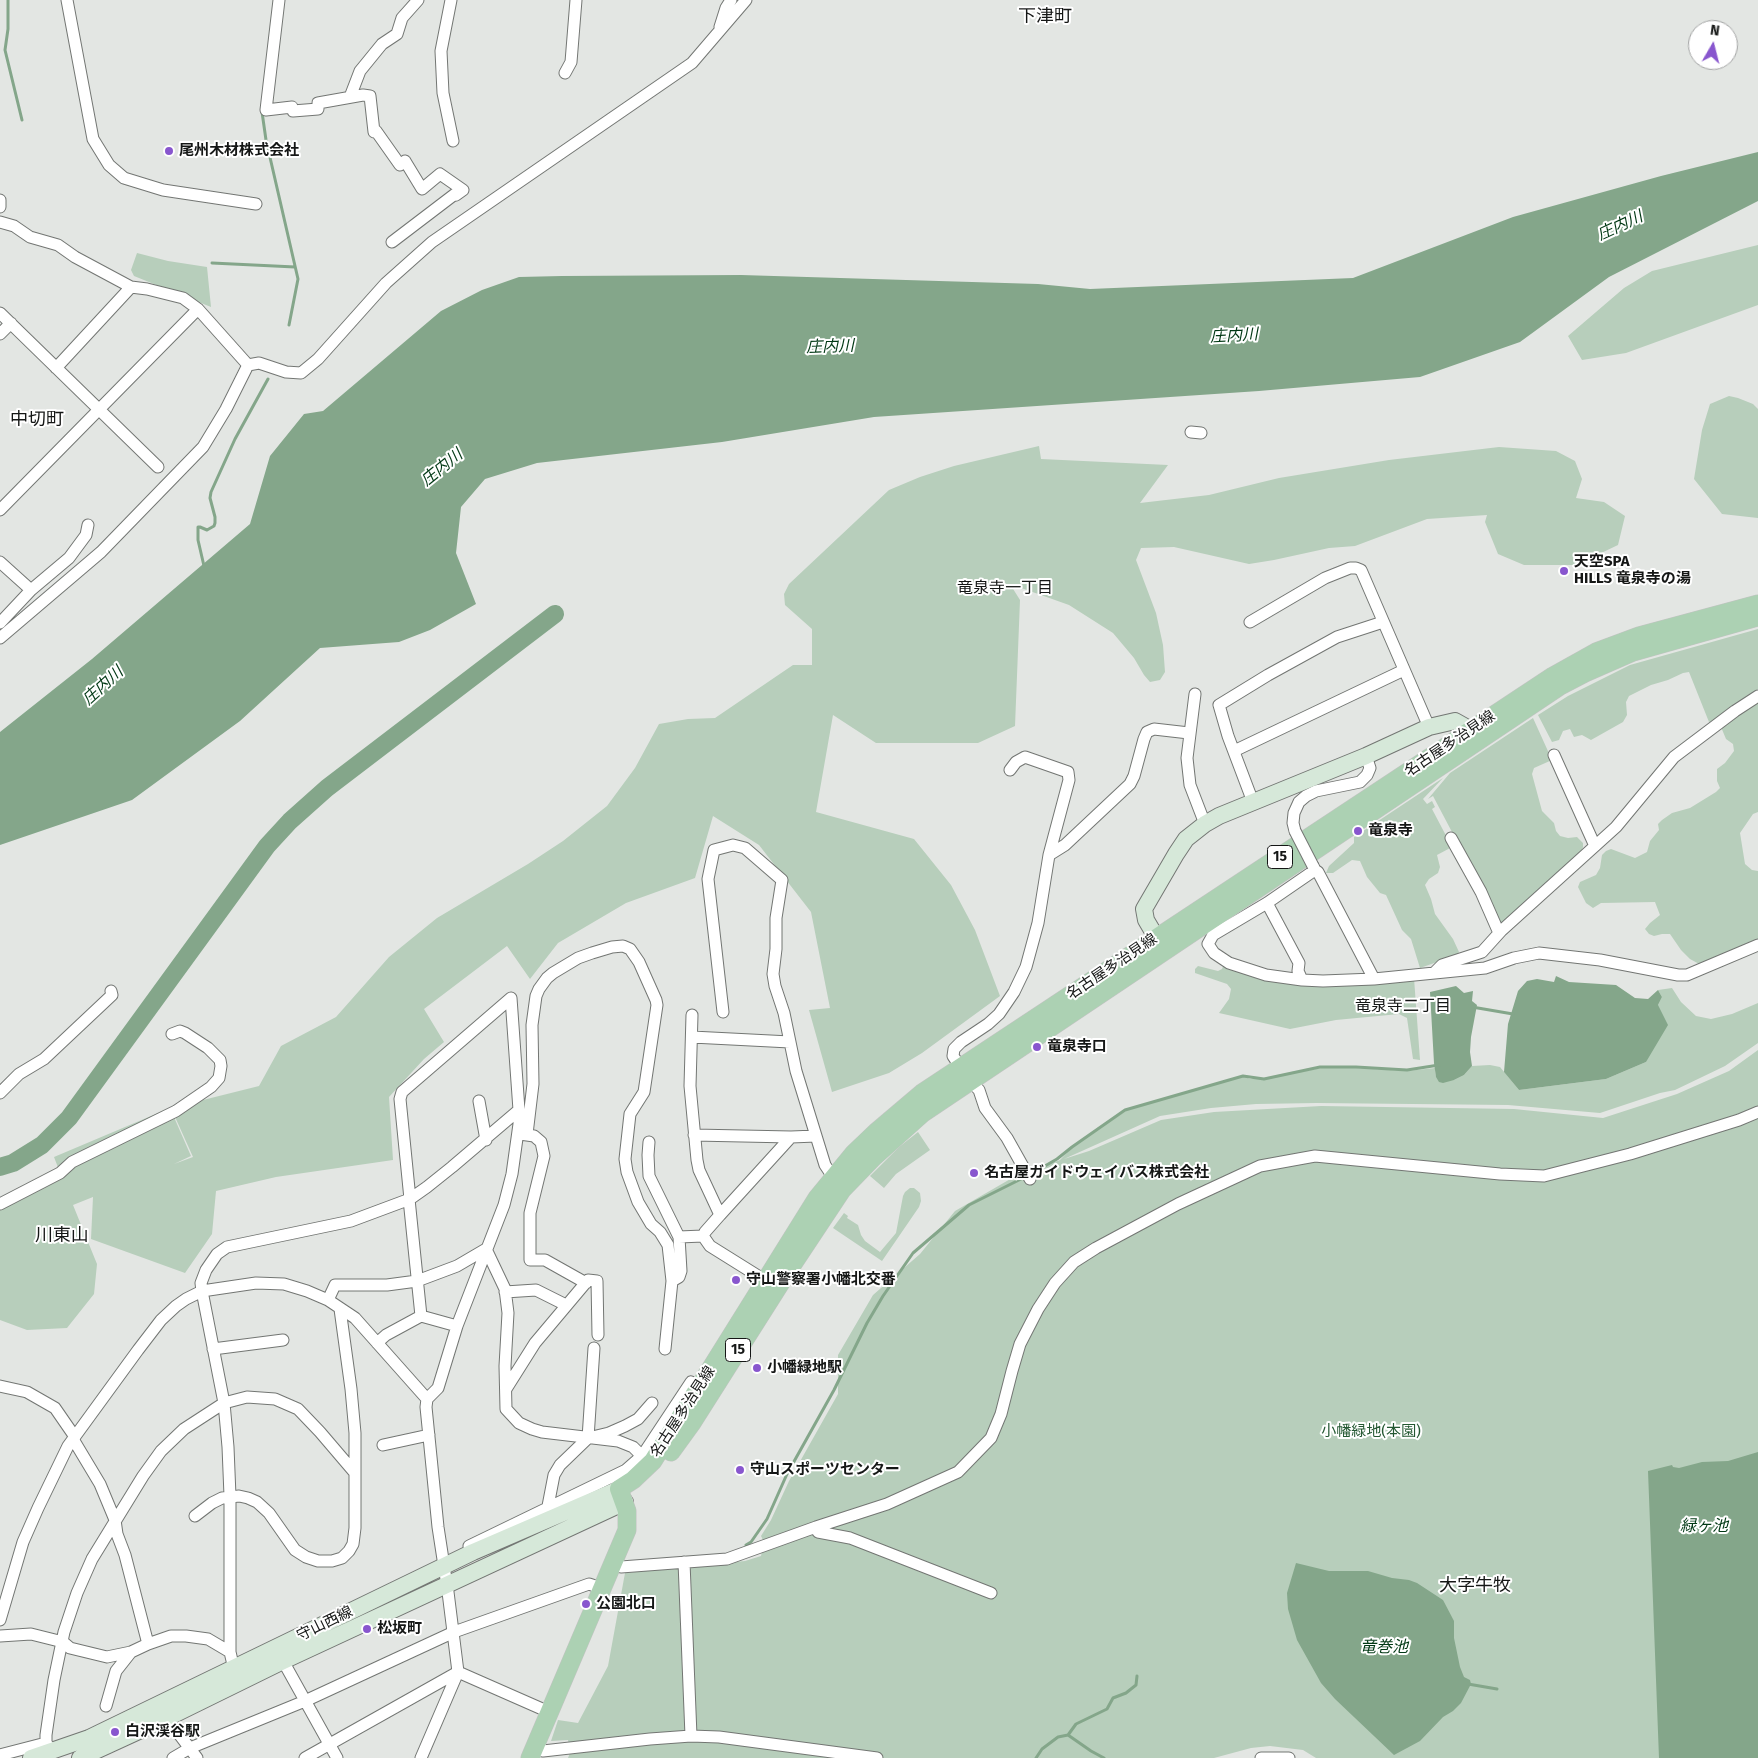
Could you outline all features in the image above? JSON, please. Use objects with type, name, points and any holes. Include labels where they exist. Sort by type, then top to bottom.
[{"type":"main road","name":"名古屋多治見線","points":[[622,1496],[665,1460],[692,1424],[789,1270],[837,1178],[854,1153],[882,1126],[922,1093],[965,1074],[1162,943],[1262,869],[1553,676],[1596,652],[1646,634],[1758,604]]},
{"type":"main road","name":"名古屋多治見線","points":[[1162,943],[1228,909],[1560,686],[1633,652],[1758,618]]},
{"type":"main road","points":[[1162,943],[1146,920],[1144,909],[1186,839],[1205,824],[1253,802],[1366,756],[1429,727],[1455,721],[1471,730]]},
{"type":"main road","name":"名古屋多治見線","points":[[622,1496],[633,1480],[653,1461],[817,1198],[837,1178]]},
{"type":"main road","points":[[532,1753],[627,1530],[627,1511],[622,1496]]},
{"type":"main road","name":"守山西線","points":[[30,1758],[50,1747],[89,1738],[443,1564],[587,1504],[622,1496]]},
{"type":"main road","name":"守山西線","points":[[80,1758],[447,1584],[622,1496]]},
{"type":"street","points":[[67,0],[93,139],[109,165],[124,178],[163,190],[256,204]]},
{"type":"street","points":[[279,0],[266,110],[292,108],[293,111],[318,109],[318,104],[350,97],[370,96],[374,132],[376,131],[400,165],[405,162],[422,189],[440,174],[463,190],[392,242]]},
{"type":"street","points":[[350,97],[360,71],[382,44],[397,34],[402,18],[418,0]]},
{"type":"street","points":[[451,0],[441,50],[443,93],[453,141]]},
{"type":"street","points":[[565,73],[571,62],[576,0]]},
{"type":"street","points":[[720,28],[726,8],[732,0]]},
{"type":"street","points":[[248,365],[259,363],[286,372],[301,373],[318,359],[386,283],[432,242],[692,63],[720,28],[746,0]]},
{"type":"street","points":[[0,200],[0,207]]},
{"type":"street","points":[[0,222],[14,226],[30,236],[58,245],[75,257],[131,287],[183,298],[198,309],[248,365]]},
{"type":"street","points":[[56,368],[131,287]]},
{"type":"street","points":[[0,510],[198,309]]},
{"type":"street","points":[[0,313],[158,467]]},
{"type":"street","points":[[0,334],[11,323]]},
{"type":"street","points":[[0,638],[101,552],[203,447],[248,365]]},
{"type":"street","points":[[0,623],[31,590],[69,558],[86,535],[88,525]]},
{"type":"street","points":[[0,562],[31,590]]},
{"type":"street","points":[[1250,622],[1310,586],[1341,571],[1356,568],[1361,570],[1429,727]]},
{"type":"street","points":[[1253,802],[1219,705],[1268,675],[1337,637],[1383,622]]},
{"type":"street","points":[[1234,751],[1404,670]]},
{"type":"street","points":[[1195,694],[1186,758],[1190,785],[1205,824]]},
{"type":"street","points":[[1434,974],[1442,965],[1482,952],[1499,933],[1616,827],[1674,757],[1734,711],[1758,696]]},
{"type":"street","points":[[1049,855],[1065,845],[1130,784],[1147,732],[1154,729],[1189,733]]},
{"type":"street","points":[[1554,755],[1595,846]]},
{"type":"street","points":[[1366,756],[1370,768],[1368,775],[1360,782],[1316,791],[1306,796],[1299,802],[1294,813],[1293,823],[1295,831],[1314,868],[1318,872],[1374,979]]},
{"type":"street","points":[[1010,770],[1016,762],[1025,757],[1068,772],[1067,788],[1049,855],[1038,923],[1026,967],[1014,992],[999,1014],[954,1049],[953,1056],[979,1090],[985,1108],[1007,1138],[1030,1179]]},
{"type":"street","points":[[1451,838],[1481,892],[1499,933]]},
{"type":"street","points":[[723,1012],[708,879],[714,850],[733,845],[745,848],[782,880],[776,918],[776,949],[773,974],[796,1071],[816,1136],[837,1178]]},
{"type":"street","points":[[1314,868],[1267,903],[1212,936],[1208,944],[1214,953],[1229,963],[1243,969],[1266,975],[1302,980],[1374,979],[1434,974],[1485,968],[1514,958],[1539,953],[1600,960],[1678,975],[1687,975],[1758,945]]},
{"type":"street","points":[[1267,903],[1299,963],[1298,971],[1302,980]]},
{"type":"street","points":[[427,1399],[438,1388],[457,1326],[504,1205],[523,1134],[533,1084],[532,1025],[539,989],[553,973],[578,958],[612,947],[623,946],[630,949],[639,962],[657,1005],[644,1092],[630,1114],[626,1165],[638,1202],[651,1224],[660,1232],[668,1245],[672,1281],[665,1349]]},
{"type":"street","points":[[0,1093],[19,1074],[44,1058],[112,994],[111,991]]},
{"type":"street","points":[[421,1316],[400,1099],[402,1092],[511,998],[519,1110],[523,1134]]},
{"type":"street","points":[[692,1015],[690,1086],[694,1135],[699,1170],[720,1215]]},
{"type":"street","points":[[0,1204],[60,1173],[72,1162],[176,1111],[211,1087],[219,1078],[220,1060],[208,1048],[185,1032],[180,1031],[172,1034]]},
{"type":"street","points":[[692,1037],[790,1042]]},
{"type":"street","points":[[479,1101],[486,1140]]},
{"type":"street","points":[[234,1668],[230,1652],[230,1496],[224,1403],[202,1291],[206,1270],[217,1254],[227,1247],[351,1221],[409,1199],[486,1140],[519,1110]]},
{"type":"street","points":[[612,1565],[621,1567],[727,1559],[887,1504],[958,1472],[990,1438],[1001,1414],[1020,1344],[1038,1309],[1055,1283],[1074,1262],[1096,1248],[1178,1204],[1260,1166],[1315,1156],[1500,1174],[1544,1176],[1630,1154],[1739,1120],[1758,1112]]},
{"type":"street","points":[[523,1134],[534,1136],[541,1142],[544,1156],[530,1213],[530,1260],[545,1260],[586,1283]]},
{"type":"street","points":[[694,1135],[816,1136]]},
{"type":"street","points":[[703,1236],[704,1232],[791,1137]]},
{"type":"street","points":[[649,1142],[649,1176],[679,1237],[681,1271],[679,1277],[672,1281]]},
{"type":"street","points":[[679,1237],[703,1236]]},
{"type":"street","points":[[703,1236],[710,1246],[766,1282]]},
{"type":"street","points":[[328,1300],[335,1285],[387,1285],[417,1281],[457,1266],[486,1249]]},
{"type":"street","points":[[486,1249],[505,1292],[508,1313],[505,1366],[506,1409],[519,1423],[542,1432],[618,1441],[633,1447],[642,1456]]},
{"type":"street","points":[[506,1389],[535,1343],[588,1280],[597,1281],[598,1335]]},
{"type":"street","points":[[0,1620],[23,1542],[52,1477],[74,1438],[161,1320],[176,1306],[202,1291],[256,1283],[284,1284],[307,1291],[328,1300],[355,1318],[376,1344],[427,1399],[443,1564],[454,1632],[458,1672],[421,1758]]},
{"type":"street","points":[[505,1292],[536,1290],[566,1305]]},
{"type":"street","points":[[195,1516],[222,1498],[239,1496],[257,1502],[269,1513],[294,1550],[306,1558],[318,1561],[332,1561],[342,1558],[349,1551],[353,1544],[355,1528],[355,1433],[340,1309]]},
{"type":"street","points":[[376,1344],[386,1335],[421,1316],[457,1326]]},
{"type":"street","points":[[214,1348],[283,1340]]},
{"type":"street","points":[[588,1438],[594,1348]]},
{"type":"street","points":[[443,1564],[548,1506],[626,1470],[642,1456],[691,1382],[700,1386]]},
{"type":"street","points":[[0,1386],[27,1392],[55,1408],[74,1438],[100,1484],[115,1520],[117,1534],[125,1555],[148,1644]]},
{"type":"street","points":[[0,1755],[50,1747],[54,1680],[64,1632],[77,1593],[92,1558],[143,1476],[161,1451],[184,1429],[224,1403],[257,1396],[275,1399],[287,1403],[312,1422],[355,1473]]},
{"type":"street","points":[[548,1506],[554,1475],[560,1466],[588,1438],[609,1433],[638,1419],[652,1403]]},
{"type":"street","points":[[383,1446],[429,1435]]},
{"type":"street","points":[[818,1532],[850,1538],[991,1593]]},
{"type":"street","points":[[684,1562],[691,1736]]},
{"type":"street","points":[[173,1758],[194,1753],[454,1632],[589,1584],[601,1588]]},
{"type":"street","points":[[0,1636],[32,1634],[63,1642],[70,1648],[107,1657],[130,1652],[171,1636],[208,1639],[230,1652]]},
{"type":"street","points":[[106,1706],[116,1671],[130,1652]]},
{"type":"street","points":[[283,1661],[338,1758]]},
{"type":"street","points":[[458,1672],[549,1712]]},
{"type":"street","points":[[305,1758],[458,1672]]},
{"type":"street","points":[[167,1718],[194,1753]]},
{"type":"street","points":[[532,1753],[650,1738],[719,1736],[877,1758]]},
{"type":"street","points":[[1261,1758],[1289,1758]]},
{"type":"green space","points":[[1758,245],[1758,305],[1626,353],[1582,360],[1568,336],[1624,288],[1652,271]]},
{"type":"green space","points":[[137,253],[168,261],[207,267],[211,307],[134,276],[131,270]]},
{"type":"green space","points":[[1729,396],[1753,404],[1758,409],[1758,518],[1722,514],[1694,479],[1702,430],[1710,404]]},
{"type":"green space","points":[[1039,446],[1041,459],[1168,465],[1140,503],[1209,495],[1279,478],[1389,460],[1499,447],[1556,451],[1575,461],[1582,479],[1576,498],[1604,502],[1625,516],[1618,545],[1576,565],[1524,565],[1498,554],[1485,522],[1487,515],[1427,519],[1355,546],[1329,548],[1249,564],[1174,547],[1141,548],[1136,560],[1156,613],[1163,645],[1165,672],[1160,680],[1150,682],[1134,658],[1113,633],[1069,605],[1010,584],[1020,600],[1015,726],[978,743],[876,743],[833,715],[816,812],[914,839],[951,885],[975,930],[1000,996],[922,1053],[889,1073],[832,1092],[809,1010],[830,1008],[811,912],[759,845],[713,816],[695,878],[626,903],[558,943],[530,979],[507,946],[424,1009],[444,1042],[424,1059],[389,1097],[393,1160],[276,1177],[216,1191],[212,1234],[185,1273],[91,1239],[93,1197],[73,1205],[97,1264],[94,1294],[67,1328],[27,1330],[0,1320],[0,1199],[59,1170],[54,1157],[170,1108],[191,1156],[174,1164],[193,1157],[171,1108],[259,1086],[281,1046],[336,1017],[389,957],[437,918],[563,841],[607,806],[635,768],[659,724],[688,719],[715,718],[793,665],[812,665],[812,629],[785,605],[784,594],[789,584],[889,490],[954,466]]},
{"type":"green space","points":[[1758,629],[1758,689],[1713,721],[1709,722],[1689,672],[1651,685],[1629,696],[1626,702],[1627,715],[1623,722],[1591,740],[1582,735],[1574,737],[1570,729],[1563,731],[1559,740],[1552,742],[1538,715],[1568,696],[1630,665]]},
{"type":"green space","points":[[1758,701],[1758,812],[1753,814],[1740,833],[1745,864],[1752,870],[1758,871],[1758,941],[1701,965],[1690,959],[1681,950],[1670,934],[1654,936],[1645,929],[1660,915],[1655,902],[1601,903],[1593,908],[1586,903],[1578,887],[1580,882],[1596,875],[1600,868],[1602,855],[1606,851],[1611,849],[1635,858],[1647,852],[1650,841],[1659,830],[1658,824],[1662,820],[1672,813],[1690,808],[1720,788],[1717,781],[1717,769],[1725,763],[1734,751],[1733,744],[1726,739],[1721,727]]},
{"type":"green space","points":[[1533,718],[1552,760],[1534,768],[1532,774],[1542,811],[1554,823],[1556,831],[1560,836],[1568,838],[1577,837],[1583,843],[1583,847],[1580,855],[1501,925],[1433,796],[1428,799],[1450,773]]},
{"type":"green space","points":[[1443,778],[1423,799],[1427,804],[1432,801],[1435,807],[1432,809],[1452,847],[1437,855],[1440,867],[1438,873],[1429,879],[1425,885],[1435,914],[1453,939],[1459,952],[1457,955],[1420,968],[1411,939],[1402,930],[1386,895],[1380,893],[1367,877],[1360,861],[1352,860],[1333,873],[1326,873],[1329,866],[1354,843],[1354,837]]},
{"type":"green space","points":[[1224,964],[1247,975],[1414,978],[1420,1060],[1413,1059],[1407,1018],[1399,1014],[1336,1020],[1290,1029],[1219,1013],[1229,999],[1231,989],[1227,984],[1195,973],[1195,969],[1198,966],[1218,971],[1222,969]]},
{"type":"green space","name":"小幡緑地(本園)","points":[[1672,988],[1681,1002],[1696,1016],[1711,1019],[1732,1014],[1758,1003],[1758,1043],[1725,1066],[1675,1090],[1660,1093],[1600,1113],[1508,1105],[1256,1104],[1211,1108],[1160,1116],[1064,1159],[1089,1151],[1161,1120],[1214,1112],[1321,1106],[1514,1109],[1603,1118],[1677,1094],[1729,1071],[1758,1050],[1758,1758],[1316,1758],[1303,1750],[1270,1746],[1251,1748],[1214,1758],[568,1758],[570,1753],[568,1740],[551,1741],[558,1720],[578,1723],[608,1666],[625,1573],[745,1561],[761,1556],[764,1542],[761,1536],[771,1520],[789,1481],[838,1394],[838,1355],[873,1295],[920,1254],[955,1211],[1019,1174],[1060,1160],[1074,1145],[1127,1110],[1243,1076],[1250,1079],[1265,1079],[1321,1068],[1407,1071],[1435,1068],[1436,1077],[1454,1080],[1464,1075],[1472,1066],[1490,1065],[1500,1067],[1519,1090],[1606,1079],[1646,1062],[1658,1005],[1662,997],[1658,990]]},
{"type":"green space","points":[[918,1132],[930,1150],[896,1174],[884,1188],[870,1176],[899,1147]]},
{"type":"green space","points":[[910,1188],[914,1188],[920,1193],[921,1201],[919,1207],[882,1261],[833,1228],[844,1213],[848,1216],[847,1218],[858,1225],[865,1241],[880,1252],[896,1233],[903,1196]]},
{"type":"water","name":"庄内川","points":[[1758,152],[1758,201],[1609,277],[1520,342],[1420,377],[1259,391],[874,417],[722,442],[537,463],[485,479],[461,507],[456,553],[476,604],[430,630],[399,642],[320,648],[240,721],[132,800],[0,845],[0,732],[92,659],[250,524],[270,456],[304,414],[323,411],[441,311],[482,290],[519,277],[562,276],[741,275],[1038,284],[1090,289],[1353,278],[1513,217],[1661,176]]},
{"type":"water","points":[[1556,976],[1569,982],[1616,985],[1635,998],[1648,999],[1658,990],[1662,997],[1658,1005],[1668,1025],[1646,1062],[1606,1079],[1519,1090],[1504,1072],[1508,1024],[1518,991],[1527,981],[1537,979],[1554,982]]},
{"type":"water","points":[[1456,986],[1464,993],[1473,991],[1472,1001],[1477,1005],[1471,1037],[1470,1052],[1472,1066],[1464,1075],[1443,1083],[1439,1082],[1436,1077],[1434,1063],[1430,992]]},
{"type":"water","name":"緑ヶ池","points":[[1758,1452],[1758,1758],[1659,1758],[1648,1471],[1672,1465],[1679,1468],[1702,1462],[1728,1461]]},
{"type":"water","name":"竜巻池","points":[[1296,1563],[1329,1571],[1368,1571],[1392,1578],[1409,1580],[1443,1600],[1454,1621],[1454,1638],[1460,1667],[1464,1677],[1470,1680],[1471,1684],[1461,1703],[1443,1717],[1420,1741],[1394,1755],[1335,1699],[1321,1683],[1297,1640],[1288,1609],[1287,1593]]},
{"type":"waterway","points":[[8,0],[8,29],[5,50],[22,120]]},
{"type":"waterway","points":[[262,112],[266,140],[298,279],[289,325]]},
{"type":"waterway","points":[[212,263],[295,267]]},
{"type":"waterway","points":[[204,566],[198,540],[198,527],[207,530],[214,526],[215,517],[210,498],[211,492],[235,439],[268,379]]},
{"type":"waterway","points":[[0,1167],[13,1163],[42,1145],[69,1118],[267,846],[290,821],[327,788],[555,614]]},
{"type":"waterway","points":[[1472,1007],[1513,1014]]},
{"type":"waterway","points":[[1031,1174],[1057,1159],[1125,1110],[1243,1076],[1264,1079],[1320,1067],[1407,1070],[1439,1065]]},
{"type":"waterway","points":[[746,1545],[751,1542],[767,1519],[787,1474],[834,1390],[867,1323],[913,1253],[969,1205],[1025,1177]]},
{"type":"waterway","points":[[1036,1758],[1042,1749],[1058,1737],[1068,1735],[1076,1724],[1107,1709],[1113,1698],[1126,1693],[1136,1685],[1137,1676]]},
{"type":"waterway","points":[[1468,1684],[1497,1689]]},
{"type":"waterway","points":[[1068,1735],[1104,1758]]},
{"type":"place","name":"尾州木材株式会社","points":[[169,151]]},
{"type":"place","name":"天空SPA HILLS 竜泉寺の湯","points":[[1564,571]]},
{"type":"place","name":"竜泉寺","points":[[1358,831]]},
{"type":"place","name":"竜泉寺口","points":[[1037,1047]]},
{"type":"place","name":"名古屋ガイドウェイバス株式会社","points":[[974,1173]]},
{"type":"place","name":"守山警察署小幡北交番","points":[[736,1280]]},
{"type":"place","name":"小幡緑地駅","points":[[757,1368]]},
{"type":"place","name":"守山スポーツセンター","points":[[740,1470]]},
{"type":"place","name":"公園北口","points":[[586,1604]]},
{"type":"place","name":"松坂町","points":[[367,1629]]},
{"type":"place","name":"白沢渓谷駅","points":[[115,1732]]},
{"type":"district","name":"下津町","points":[[1045,17]]},
{"type":"district","name":"中切町","points":[[37,420]]},
{"type":"district","name":"竜泉寺一丁目","points":[[1005,589]]},
{"type":"district","name":"竜泉寺二丁目","points":[[1403,1007]]},
{"type":"district","name":"川東山","points":[[62,1236]]},
{"type":"district","name":"大字牛牧","points":[[1475,1586]]}]
